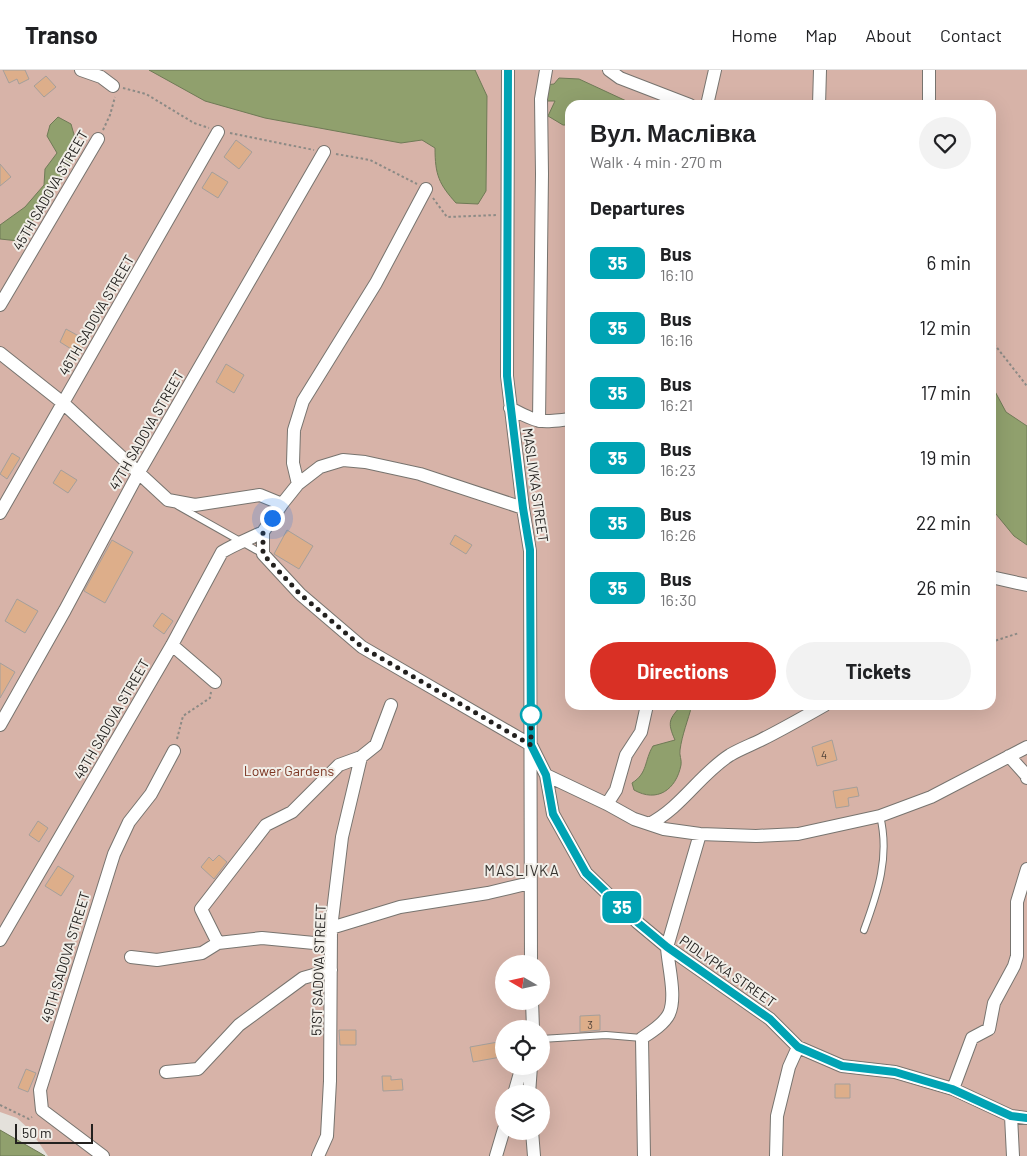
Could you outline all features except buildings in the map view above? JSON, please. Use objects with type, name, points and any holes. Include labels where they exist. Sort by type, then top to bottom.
[{"type":"street","points":[[81,70],[101,77],[112,86]]},
{"type":"street","name":"MASLIVKA STREET","points":[[508,70],[507,376],[530,550],[531,955]]},
{"type":"street","points":[[539,421],[541,98],[546,70]]},
{"type":"street","points":[[609,70],[620,78],[677,100]]},
{"type":"street","points":[[708,100],[715,70]]},
{"type":"street","points":[[819,100],[820,70]]},
{"type":"street","points":[[929,70],[929,100]]},
{"type":"street","name":"46TH SADOVA STREET","points":[[0,513],[218,132]]},
{"type":"street","name":"45TH SADOVA STREET","points":[[0,305],[98,139]]},
{"type":"street","name":"47TH SADOVA STREET","points":[[0,725],[65,610],[138,472],[324,152]]},
{"type":"street","points":[[298,484],[293,463],[294,430],[303,401],[376,282],[426,189]]},
{"type":"street","points":[[0,353],[63,403],[168,500],[195,505],[260,495],[282,504]]},
{"type":"street","points":[[510,408],[532,420],[565,419]]},
{"type":"street","points":[[523,508],[420,474],[365,462],[343,460],[320,466],[298,484],[263,532],[263,554],[300,594],[362,647],[531,745]]},
{"type":"street","name":"48TH SADOVA STREET","points":[[0,940],[172,645],[222,552],[232,545],[241,543],[263,532]]},
{"type":"street","points":[[996,578],[1027,585]]},
{"type":"street","points":[[172,645],[214,682]]},
{"type":"street","points":[[218,943],[201,909],[266,825],[292,812],[339,765],[360,757],[376,745],[391,705]]},
{"type":"street","points":[[606,804],[616,790],[626,754],[641,732],[646,710]]},
{"type":"street","points":[[650,824],[663,817],[706,775],[730,755],[816,710]]},
{"type":"street","name":"PIDLYPKA STREET","points":[[531,745],[546,775],[553,814],[586,873],[637,922],[667,947],[770,1019],[798,1047],[842,1066],[895,1072],[952,1089],[1011,1116],[1027,1118]]},
{"type":"street","points":[[546,775],[634,819],[664,829],[700,834],[756,836],[798,834],[880,816],[931,797],[1027,748]]},
{"type":"street","name":"49TH SADOVA STREET","points":[[42,1110],[40,1090],[114,854],[129,822],[151,794],[174,751]]},
{"type":"street","points":[[1009,756],[1027,778]]},
{"type":"street","name":"51ST SADOVA STREET","points":[[318,1156],[327,1136],[330,1081],[331,934],[342,837],[360,757]]},
{"type":"street","points":[[644,1156],[642,1038],[656,1028],[669,1014],[673,992],[667,947],[700,834]]},
{"type":"street","points":[[952,1089],[972,1038],[989,1030],[994,1003],[1020,956],[1016,902],[1027,869]]},
{"type":"street","points":[[131,957],[157,960],[202,953],[218,943],[262,938],[314,943],[331,934],[400,907],[488,894],[530,883]]},
{"type":"street","points":[[166,1072],[198,1069],[239,1025],[303,978],[331,970]]},
{"type":"street","points":[[776,1156],[777,1116],[789,1067],[798,1047]]},
{"type":"street","points":[[42,1110],[103,1156]]},
{"type":"street","points":[[1011,1116],[1013,1156]]},
{"type":"street","points":[[496,1156],[501,1140]]},
{"type":"street","points":[[533,1140],[534,1156]]},
{"type":"lane","points":[[168,500],[263,554]]},
{"type":"lane","points":[[864,930],[877,896],[884,857],[884,832],[880,816]]},
{"type":"lane","points":[[550,1038],[606,1035],[642,1038]]},
{"type":"path","name":"45TH SADOVA STREET","points":[[98,139],[110,115],[115,98],[112,86]]},
{"type":"path","points":[[996,346],[1027,386]]},
{"type":"path","points":[[996,640],[1018,633]]},
{"type":"path","points":[[174,751],[182,716],[210,698],[214,682]]},
{"type":"path","points":[[0,1106],[29,1119],[42,1110]]},
{"type":"green space","name":"Lower Gardens","points":[[0,70],[1027,70],[1027,1156],[48,1156],[30,1130],[17,1118],[0,1112]]},
{"type":"shaded area","points":[[149,70],[475,70],[487,96],[486,191],[478,204],[456,203],[439,178],[435,148],[422,140],[401,143],[265,118],[205,101]]},
{"type":"shaded area","points":[[559,78],[579,79],[624,100],[565,100],[565,125],[563,125],[548,116],[555,101],[545,101],[545,85],[554,84]]},
{"type":"shaded area","points":[[58,117],[71,124],[75,138],[71,163],[19,241],[0,239],[0,225],[25,207],[44,185],[45,169],[57,153],[47,136],[50,125]]},
{"type":"shaded area","points":[[996,393],[1006,412],[1027,426],[1027,545],[1014,536],[996,514]]},
{"type":"shaded area","points":[[678,710],[691,710],[681,744],[681,765],[678,774],[675,781],[664,792],[650,795],[642,794],[634,790],[632,783],[641,775],[653,746],[675,740],[670,725]]},
{"type":"shaded area","points":[[0,1130],[40,1153],[45,1156],[0,1156]]},
{"type":"bus line","name":"35","points":[[508,70],[507,376],[530,550],[531,745],[546,775],[553,814],[586,873],[637,922],[667,947],[770,1019],[798,1047],[842,1066],[895,1072],[952,1089],[1011,1116],[1027,1118]]},
{"type":"district","name":"MASLIVKA","points":[[522,870]]},
{"type":"route","points":[[272,518],[263,532],[263,554],[300,594],[362,647],[531,745],[531,706],[531,715]]}]
